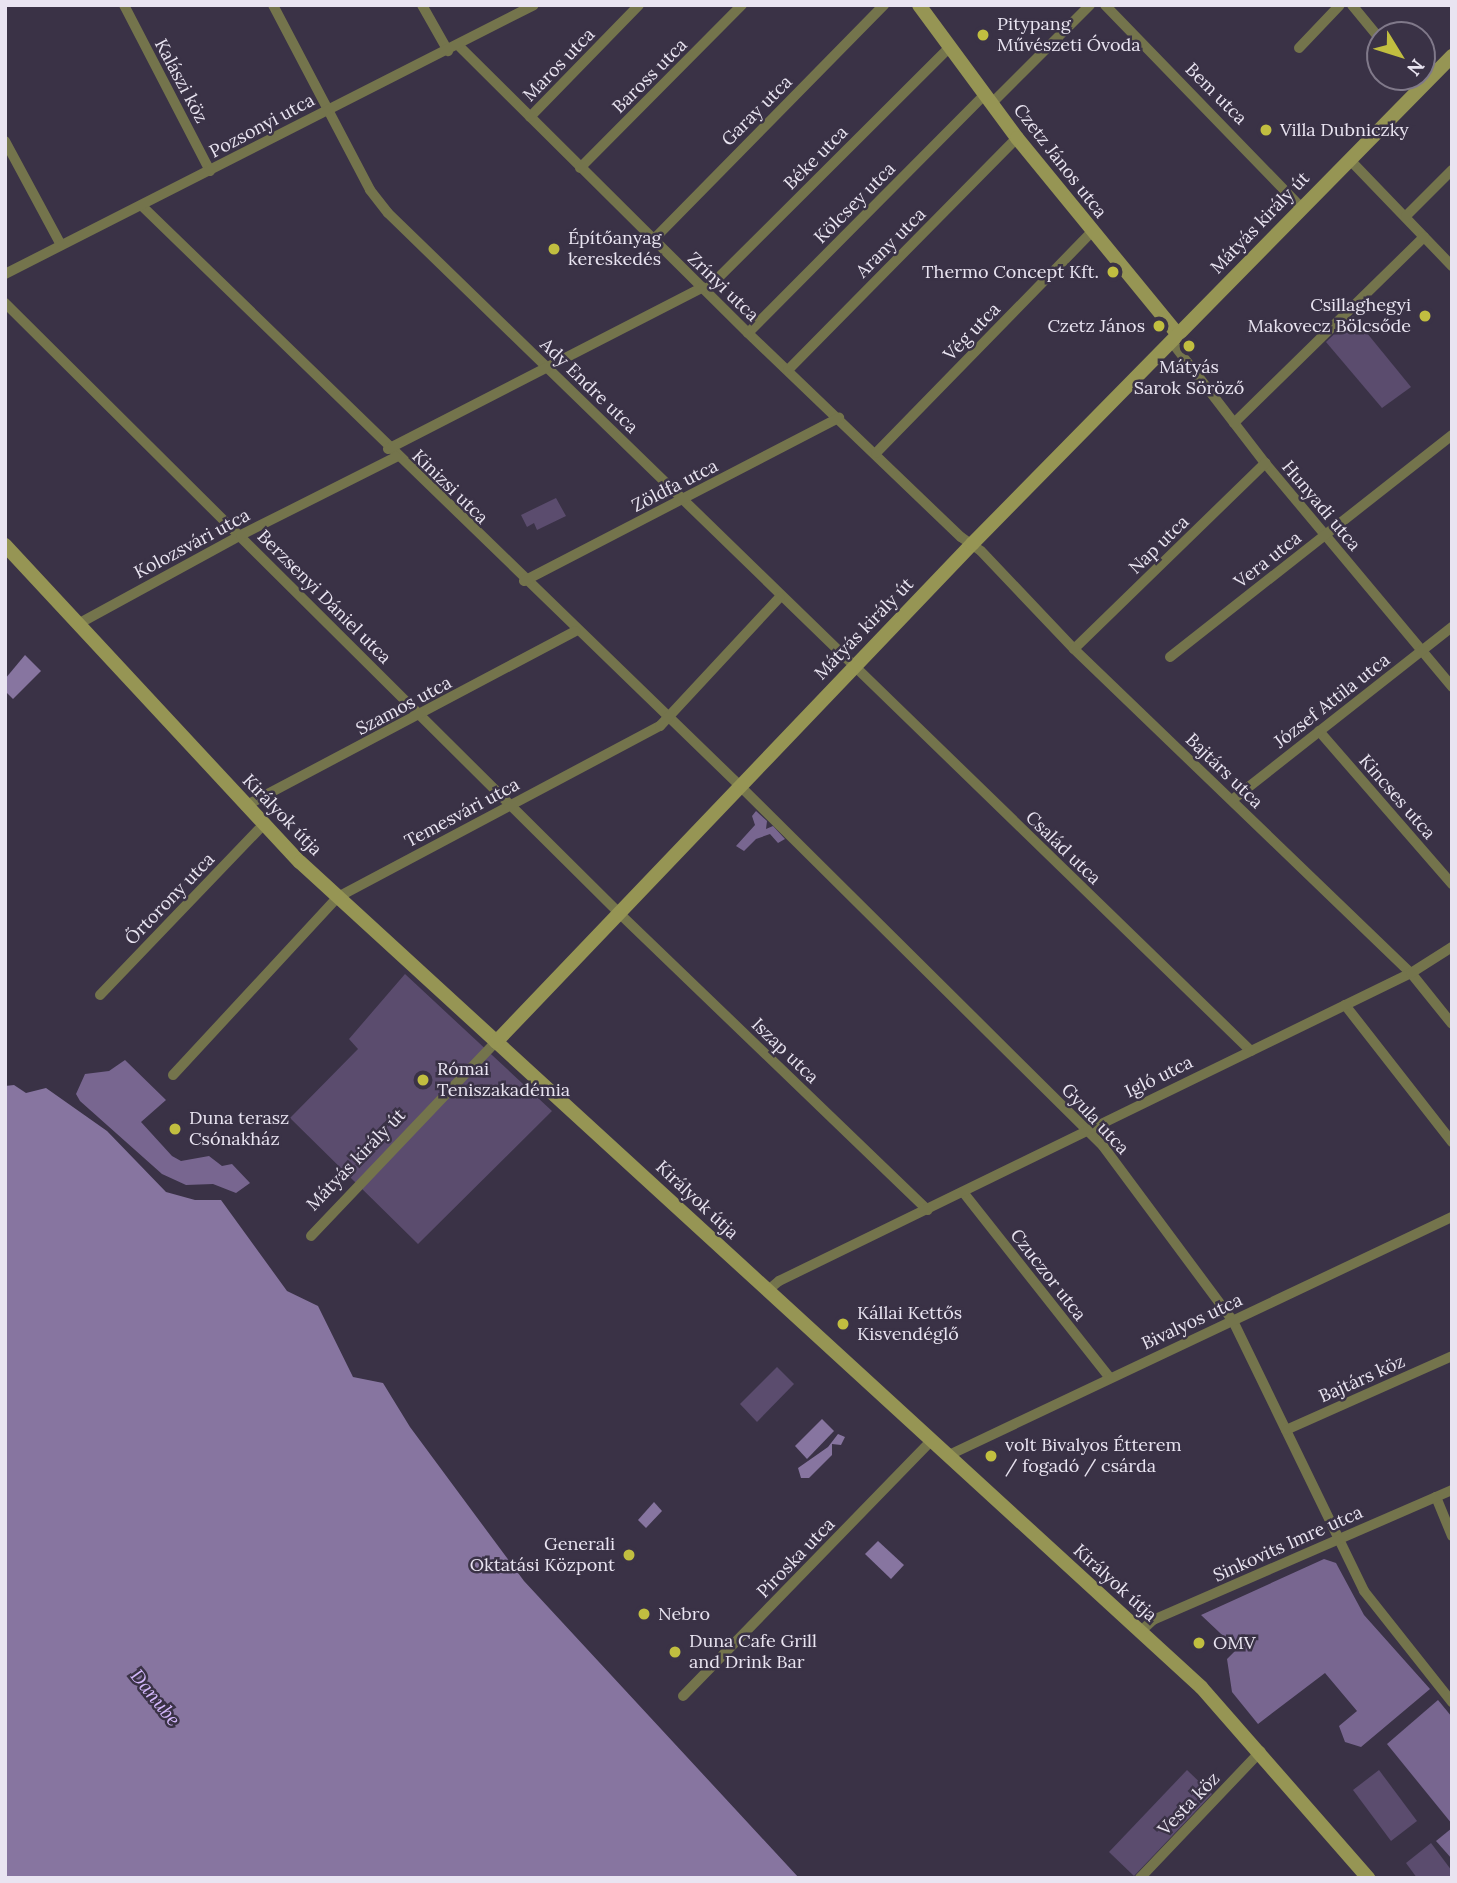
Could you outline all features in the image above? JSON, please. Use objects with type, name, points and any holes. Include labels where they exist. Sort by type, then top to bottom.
[{"type":"street","name":"Kalászi köz","points":[[124,5],[210,171]]},
{"type":"street","name":"Ady Endre utca","points":[[273,5],[376,200],[854,667]]},
{"type":"street","points":[[422,5],[448,51]]},
{"type":"street","name":"Pozsonyi utca","points":[[5,274],[327,109],[459,46],[515,9],[534,5]]},
{"type":"street","name":"Maros utca","points":[[530,117],[639,5]]},
{"type":"street","name":"Baross utca","points":[[580,168],[742,5]]},
{"type":"street","name":"Garay utca","points":[[653,240],[884,5]]},
{"type":"street","name":"Czetz János utca","points":[[919,5],[987,99],[1175,338]]},
{"type":"street","name":"Kölcsey utca","points":[[748,333],[987,99],[1090,5]]},
{"type":"street","name":"Bem utca","points":[[1105,5],[1302,208]]},
{"type":"street","points":[[1299,48],[1340,5]]},
{"type":"street","points":[[1352,5],[1366,22]]},
{"type":"street","name":"Zrínyi utca","points":[[459,46],[748,333],[972,544]]},
{"type":"street","name":"Béke utca","points":[[704,289],[949,48]]},
{"type":"street","name":"Mátyás király út","points":[[1436,68],[1452,56]]},
{"type":"street","name":"Mátyás király út","points":[[311,1236],[972,544],[1350,160],[1409,91]]},
{"type":"street","name":"Arany utca","points":[[788,370],[1017,138]]},
{"type":"street","points":[[5,142],[61,245]]},
{"type":"street","points":[[1350,160],[1452,266]]},
{"type":"street","points":[[1406,216],[1452,170]]},
{"type":"street","name":"Kinizsi utca","points":[[142,206],[575,631],[740,786]]},
{"type":"street","name":"Vég utca","points":[[876,453],[1092,232]]},
{"type":"street","points":[[1234,423],[1424,236]]},
{"type":"street","name":"Kolozsvári utca","points":[[78,624],[547,367],[704,289]]},
{"type":"street","name":"Berzsenyi Dániel utca","points":[[5,303],[620,914]]},
{"type":"street","name":"Hunyadi utca","points":[[1175,338],[1265,463],[1452,687]]},
{"type":"street","name":"Zöldfa utca","points":[[524,581],[839,418]]},
{"type":"street","name":"Vera utca","points":[[1170,657],[1452,435]]},
{"type":"street","name":"Nap utca","points":[[1074,649],[1265,463]]},
{"type":"street","name":"Bajtárs utca","points":[[972,544],[1074,649],[1411,973],[1452,1024]]},
{"type":"street","name":"Királyok útja","points":[[5,545],[264,825],[338,897],[1140,1632],[1261,1751],[1368,1878]]},
{"type":"street","name":"Temesvári utca","points":[[173,1074],[338,897],[666,719],[780,597]]},
{"type":"street","name":"József Attila utca","points":[[1232,800],[1452,627]]},
{"type":"street","name":"Szamos utca","points":[[245,806],[575,631]]},
{"type":"street","name":"Család utca","points":[[854,667],[1251,1051]]},
{"type":"street","name":"Kincses utca","points":[[1319,731],[1452,884]]},
{"type":"street","name":"Gyula utca","points":[[740,786],[1087,1129],[1233,1321],[1375,1609],[1452,1702]]},
{"type":"street","name":"Őrtorony utca","points":[[100,995],[264,825]]},
{"type":"street","name":"Iszap utca","points":[[620,914],[928,1210]]},
{"type":"street","name":"Igló utca","points":[[767,1291],[779,1280],[928,1210],[1087,1129],[1411,973],[1452,947]]},
{"type":"street","points":[[1345,1005],[1452,1142]]},
{"type":"street","name":"Czuczor utca","points":[[963,1192],[1109,1377]]},
{"type":"street","name":"Bivalyos utca","points":[[947,1456],[1109,1377],[1452,1217]]},
{"type":"street","name":"Bajtárs köz","points":[[1286,1430],[1452,1356]]},
{"type":"street","name":"Piroska utca","points":[[683,1696],[931,1441]]},
{"type":"street","name":"Sinkovits Imre utca","points":[[1140,1632],[1153,1620],[1452,1490]]},
{"type":"street","points":[[1436,1497],[1452,1535]]},
{"type":"street","name":"Vesta köz","points":[[1140,1878],[1261,1751]]},
{"type":"shaded area","points":[[1353,316],[1411,387],[1382,408],[1326,342]]},
{"type":"shaded area","points":[[556,498],[566,516],[537,530],[534,523],[527,527],[521,515]]},
{"type":"shaded area","points":[[756,811],[767,821],[766,829],[773,826],[785,839],[778,843],[770,834],[756,839],[744,851],[736,846],[755,825],[752,816]]},
{"type":"shaded area","name":"Római Teniszakadémia","points":[[405,974],[552,1111],[418,1244],[290,1118],[358,1049],[349,1039]]},
{"type":"shaded area","points":[[125,1060],[166,1100],[141,1122],[172,1156],[181,1161],[209,1156],[222,1166],[232,1164],[250,1183],[236,1193],[213,1184],[186,1185],[162,1174],[80,1101],[76,1094],[85,1074],[109,1071]]},
{"type":"shaded area","points":[[777,1367],[794,1384],[757,1422],[740,1404]]},
{"type":"shaded area","points":[[1324,1559],[1336,1563],[1364,1615],[1430,1689],[1361,1747],[1345,1742],[1339,1726],[1357,1711],[1325,1673],[1258,1724],[1232,1692],[1227,1659],[1237,1649],[1201,1615]]},
{"type":"shaded area","points":[[1438,1700],[1452,1717],[1452,1824],[1387,1744]]},
{"type":"shaded area","points":[[1187,1770],[1212,1794],[1134,1876],[1109,1852]]},
{"type":"shaded area","points":[[1379,1770],[1417,1821],[1391,1841],[1353,1790]]},
{"type":"shaded area","points":[[1452,1828],[1452,1859],[1436,1841]]},
{"type":"shaded area","points":[[1431,1843],[1452,1871],[1452,1878],[1417,1878],[1406,1863]]},
{"type":"water","points":[[25,655],[41,671],[13,699],[5,691],[5,679]]},
{"type":"water","name":"Danube","points":[[14,1085],[26,1093],[46,1088],[107,1131],[166,1192],[195,1200],[221,1200],[287,1291],[318,1306],[353,1377],[383,1383],[410,1427],[524,1581],[799,1878],[5,1878],[5,1086]]},
{"type":"water","points":[[822,1419],[834,1431],[807,1459],[795,1446]]},
{"type":"water","points":[[838,1434],[845,1437],[841,1445],[832,1444],[832,1455],[809,1478],[801,1478],[798,1468],[828,1447]]},
{"type":"water","points":[[654,1502],[662,1511],[646,1528],[638,1520]]},
{"type":"water","points":[[878,1541],[904,1565],[891,1579],[865,1554]]},
{"type":"place","name":"Pitypang Művészeti Óvoda","points":[[983,35]]},
{"type":"place","name":"Villa Dubniczky","points":[[1266,130]]},
{"type":"place","name":"Építőanyag kereskedés","points":[[554,249]]},
{"type":"place","name":"Thermo Concept Kft.","points":[[1113,272]]},
{"type":"place","name":"Csillaghegyi Makovecz Bölcsőde","points":[[1425,316]]},
{"type":"place","name":"Czetz János","points":[[1159,326]]},
{"type":"place","name":"Mátyás Sarok Söröző","points":[[1189,346]]},
{"type":"place","name":"Római Teniszakadémia","points":[[423,1080]]},
{"type":"place","name":"Duna terasz Csónakház","points":[[175,1129]]},
{"type":"place","name":"Kállai Kettős Kisvendéglő","points":[[843,1324]]},
{"type":"place","name":"volt Bivalyos Étterem / fogadó / csárda","points":[[991,1456]]},
{"type":"place","name":"Generali Oktatási Központ","points":[[629,1555]]},
{"type":"place","name":"Nebro","points":[[644,1614]]},
{"type":"place","name":"OMV","points":[[1199,1643]]},
{"type":"place","name":"Duna Cafe Grill and Drink Bar","points":[[675,1652]]}]
